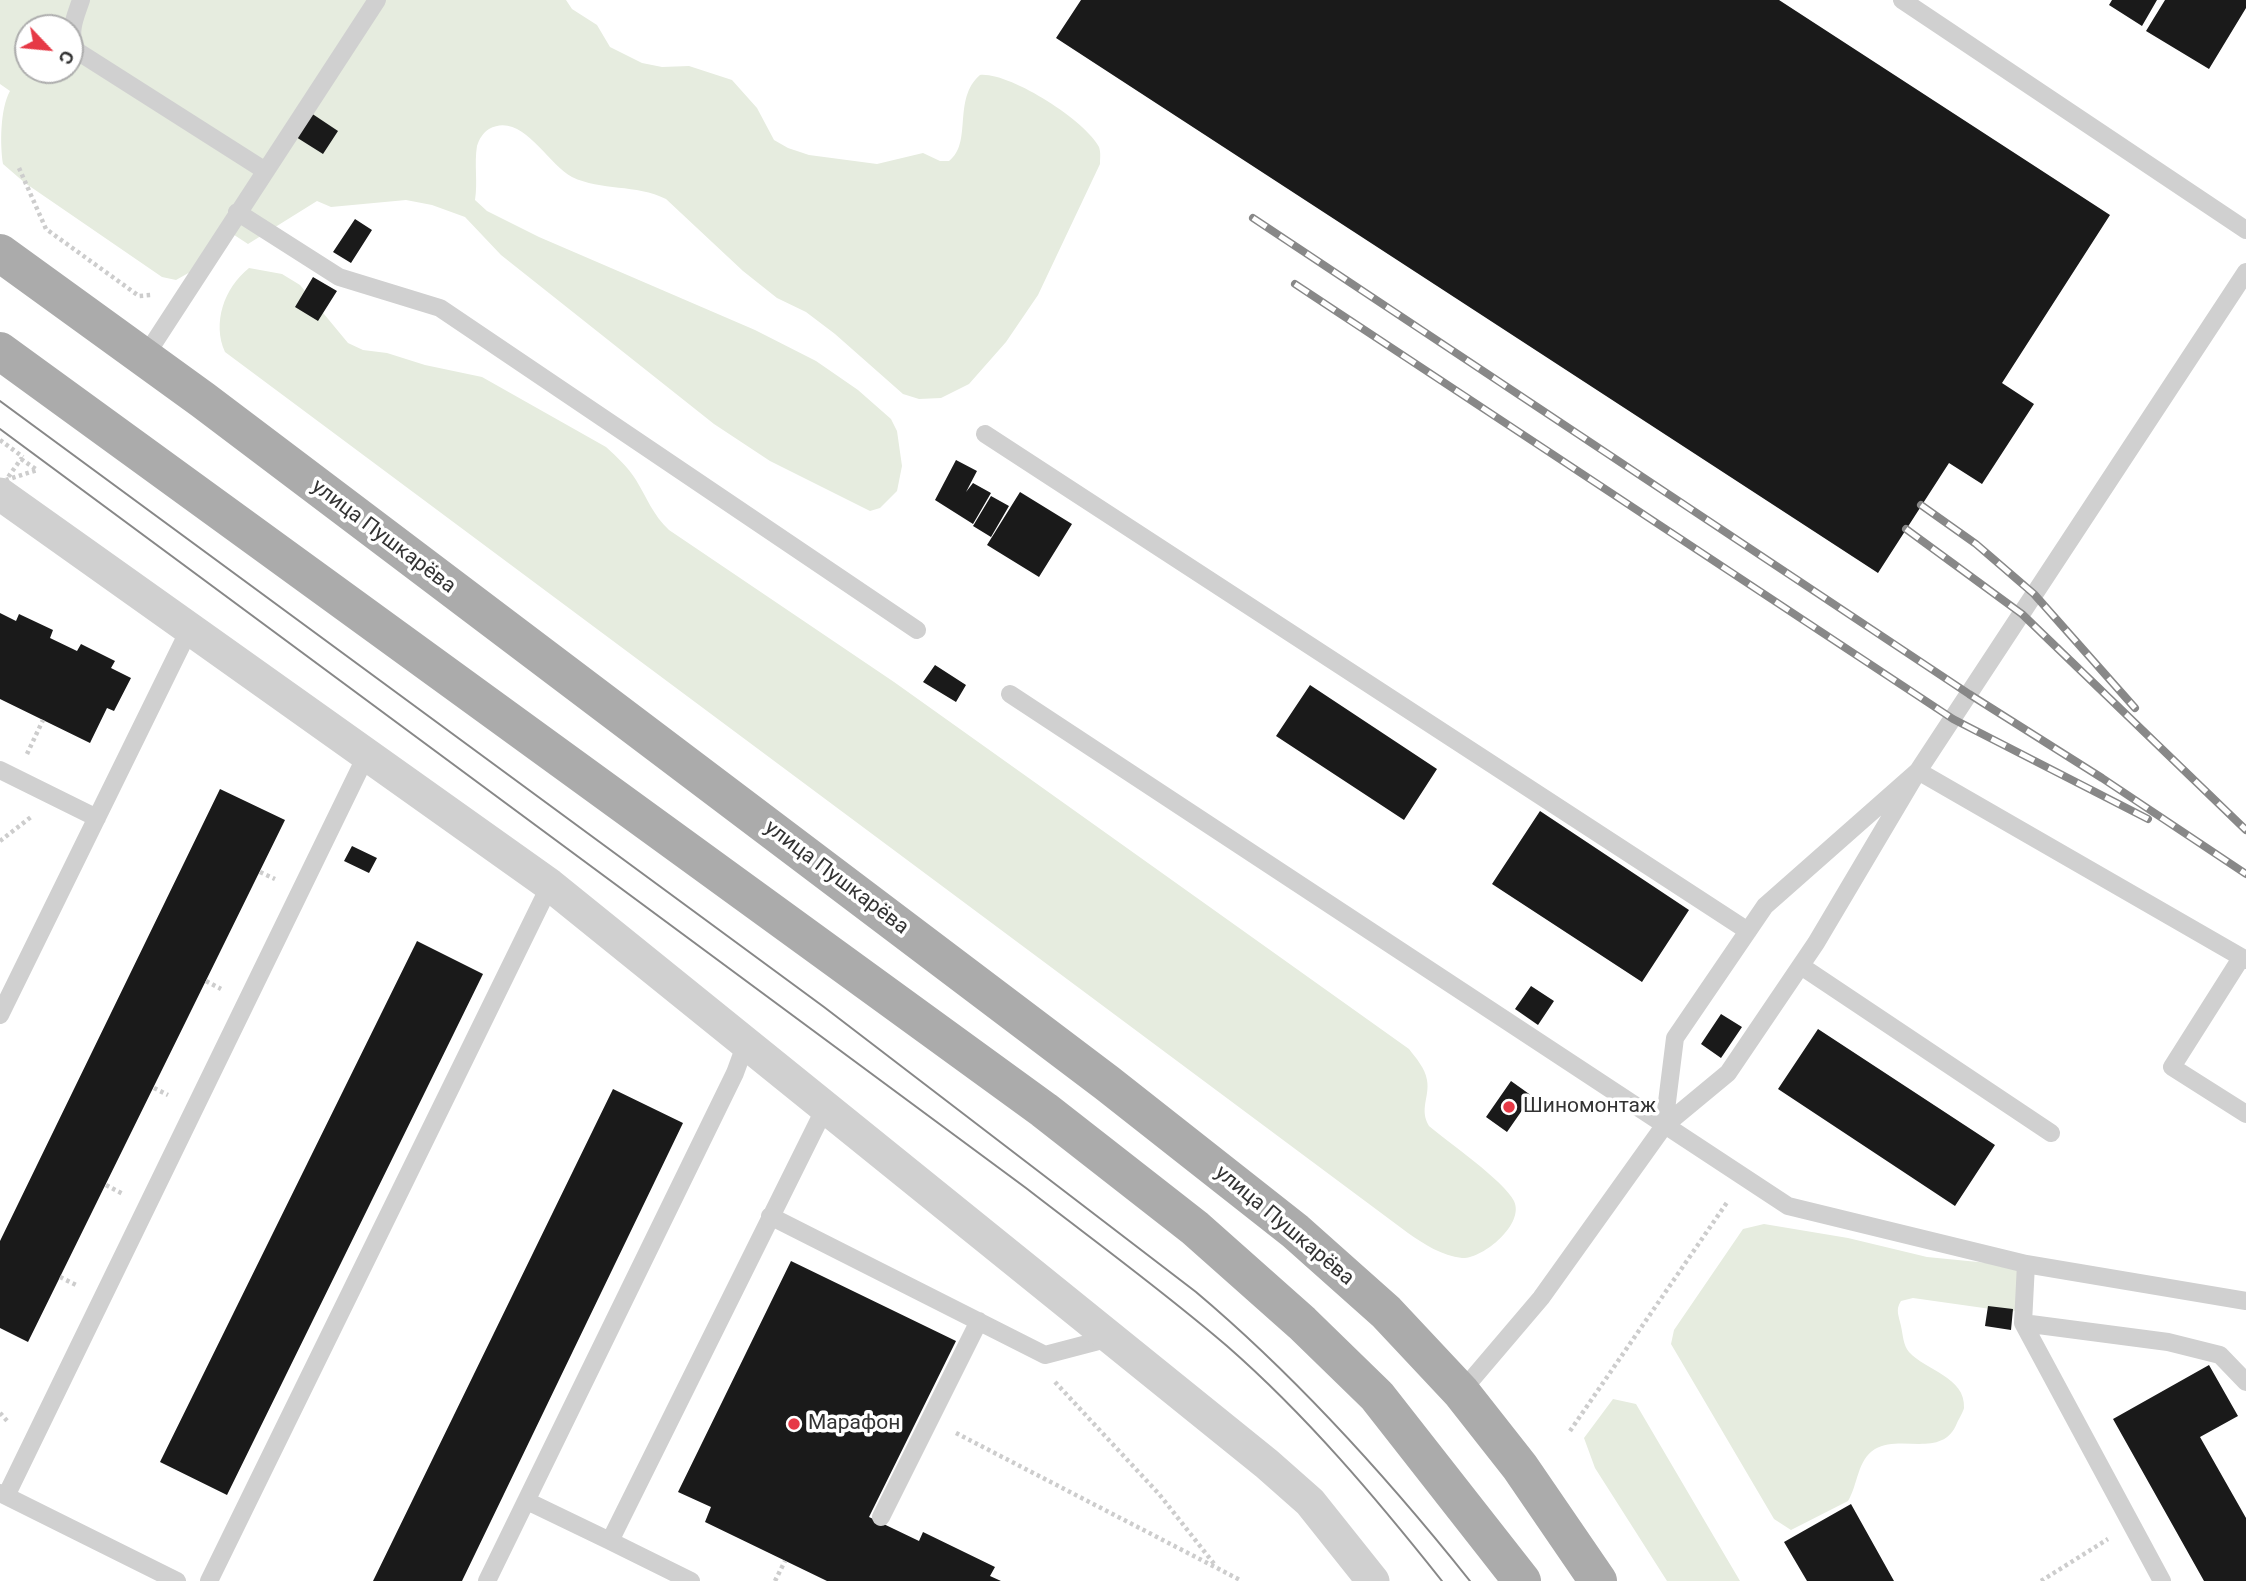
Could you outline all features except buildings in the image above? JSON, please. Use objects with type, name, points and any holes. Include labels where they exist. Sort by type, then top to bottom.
[{"type":"main road","name":"улица Пушкарёва","points":[[0,253],[144,358],[1107,1083],[1295,1231],[1386,1312],[1461,1392],[1520,1467],[1598,1581]]},
{"type":"main road","points":[[0,351],[1044,1110],[1195,1228],[1303,1323],[1377,1396],[1522,1581]]},
{"type":"street","points":[[0,494],[550,885],[1267,1464],[1310,1502],[1373,1581]]},
{"type":"lane","points":[[81,0],[72,26],[72,42],[77,51],[264,170]]},
{"type":"lane","points":[[144,358],[377,0]]},
{"type":"lane","points":[[1902,0],[2246,230]]},
{"type":"lane","points":[[237,212],[339,277],[440,308],[917,630]]},
{"type":"lane","points":[[1461,1392],[1541,1298],[1664,1126],[1728,1073],[1801,966],[1919,771],[2246,272]]},
{"type":"lane","points":[[985,434],[1748,931]]},
{"type":"lane","points":[[0,1015],[190,628]]},
{"type":"lane","points":[[1010,695],[1788,1206],[2026,1264],[2238,1299],[2246,1306]]},
{"type":"lane","points":[[177,1581],[3,1494],[367,754]]},
{"type":"lane","points":[[0,770],[97,818]]},
{"type":"lane","points":[[1664,1126],[1675,1038],[1765,906],[1919,771]]},
{"type":"lane","points":[[1919,771],[2243,959],[2172,1067],[2246,1115]]},
{"type":"lane","points":[[209,1581],[550,885]]},
{"type":"lane","points":[[1801,966],[2051,1133]]},
{"type":"lane","points":[[487,1581],[735,1073],[746,1043]]},
{"type":"lane","points":[[610,1541],[825,1108]]},
{"type":"lane","points":[[771,1216],[1045,1355],[1110,1338]]},
{"type":"lane","points":[[2026,1264],[2023,1323],[2162,1581]]},
{"type":"lane","points":[[881,1517],[979,1321]]},
{"type":"lane","points":[[2023,1323],[2168,1342],[2220,1355],[2246,1382]]},
{"type":"lane","points":[[527,1501],[691,1581]]},
{"type":"path","points":[[19,168],[46,229],[118,282],[139,296],[187,289]]},
{"type":"path","points":[[0,440],[23,457]]},
{"type":"path","points":[[38,730],[43,720]]},
{"type":"path","points":[[1570,1431],[1744,1178]]},
{"type":"path","points":[[1045,1355],[1048,1375],[1159,1494],[1218,1568]]},
{"type":"path","points":[[930,1419],[1242,1581]]},
{"type":"path","points":[[2041,1581],[2132,1524]]},
{"type":"path","points":[[775,1581],[785,1561]]},
{"type":"shaded area","points":[[0,0],[566,0],[572,9],[597,25],[610,47],[642,63],[662,67],[689,66],[732,80],[757,108],[774,140],[809,155],[877,164],[923,153],[940,161],[949,161],[960,143],[967,96],[980,75],[993,76],[1027,89],[1063,112],[1079,124],[1099,147],[1100,164],[1038,295],[1006,342],[969,384],[941,398],[919,399],[903,394],[806,312],[777,298],[743,271],[666,199],[643,191],[595,184],[572,177],[534,141],[512,127],[501,125],[489,129],[482,136],[476,153],[475,200],[487,211],[539,237],[755,330],[816,361],[858,390],[891,419],[897,431],[902,466],[897,491],[880,508],[870,511],[770,461],[714,424],[501,255],[465,217],[432,205],[406,200],[331,207],[317,201],[248,244],[222,227],[192,271],[176,280],[162,277],[25,183],[3,164],[2,127],[4,107],[10,91],[0,84]]},
{"type":"shaded area","points":[[249,268],[282,274],[300,285],[348,343],[363,350],[387,353],[425,365],[482,377],[606,447],[636,480],[654,512],[669,530],[894,682],[1409,1049],[1426,1076],[1428,1086],[1425,1114],[1429,1126],[1488,1173],[1508,1193],[1516,1210],[1508,1229],[1481,1253],[1462,1258],[1440,1252],[1408,1233],[225,352],[220,329],[223,307],[233,285]]},
{"type":"shaded area","points":[[1764,1224],[1848,1238],[1927,1257],[2019,1266],[2020,1308],[2012,1312],[1913,1298],[1901,1301],[1898,1313],[1907,1349],[1916,1358],[1952,1381],[1963,1397],[1962,1413],[1951,1434],[1942,1440],[1932,1443],[1885,1445],[1875,1449],[1861,1466],[1848,1501],[1791,1530],[1774,1519],[1671,1344],[1674,1330],[1743,1229]]},
{"type":"shaded area","points":[[1613,1399],[1636,1404],[1740,1581],[1667,1581],[1595,1468],[1584,1438]]},
{"type":"tram line","points":[[0,401],[824,1007],[1196,1292],[1306,1394],[1407,1504],[1470,1581]]},
{"type":"tram line","points":[[0,429],[1026,1188],[1178,1305],[1227,1346],[1313,1429],[1442,1581]]},
{"type":"railway","points":[[1253,218],[1969,694],[2246,874]]},
{"type":"railway","points":[[1295,284],[1953,719],[2148,819]]},
{"type":"railway","points":[[1921,505],[1976,544],[2034,594],[2135,708]]},
{"type":"railway","points":[[1906,529],[2022,614],[2246,830]]},
{"type":"place","name":"Шиномонтаж","points":[[1509,1107]]},
{"type":"place","name":"Марафон","points":[[794,1424]]}]
